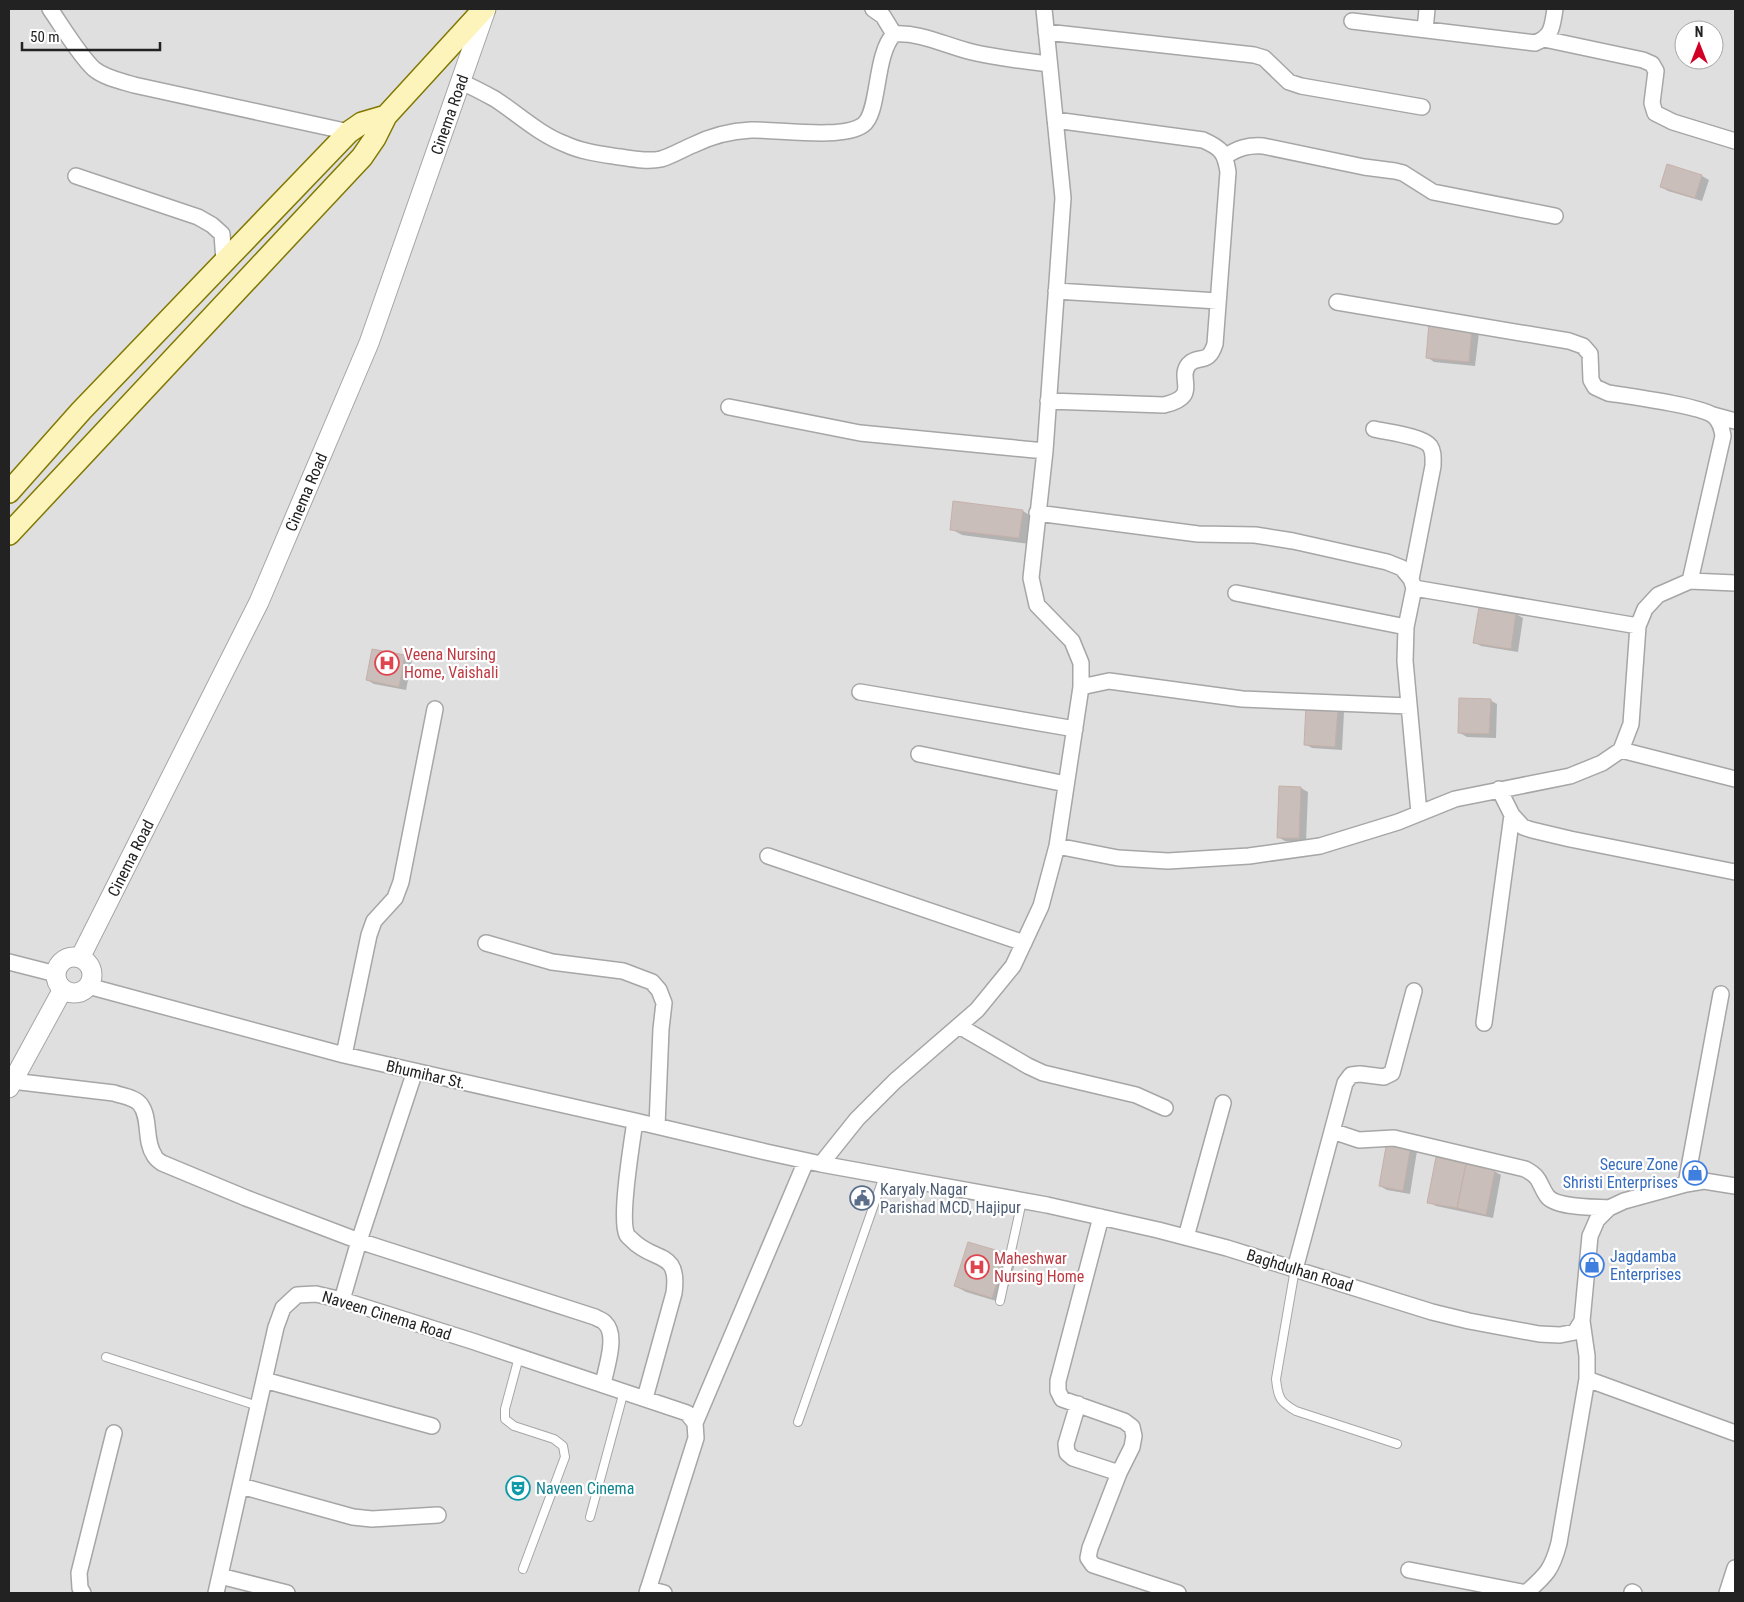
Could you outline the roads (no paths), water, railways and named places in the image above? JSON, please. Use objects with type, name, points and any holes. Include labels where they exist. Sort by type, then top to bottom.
[{"type":"main road","points":[[9,534],[362,157],[375,138],[386,116],[485,9]]},
{"type":"main road","points":[[9,492],[81,411],[349,132],[362,123],[386,116]]},
{"type":"street","points":[[50,9],[82,55],[94,69],[107,76],[134,85],[349,132]]},
{"type":"street","name":"Cinema Road","points":[[80,958],[259,602],[369,342],[462,82],[485,9]]},
{"type":"street","points":[[874,9],[882,16],[894,34]]},
{"type":"street","points":[[821,1164],[857,1119],[895,1081],[977,1010],[1013,966],[1041,906],[1057,846],[1081,687],[1081,663],[1072,642],[1037,605],[1031,578],[1045,450],[1063,198],[1044,9]]},
{"type":"street","points":[[1425,30],[1427,9]]},
{"type":"street","points":[[1352,21],[1535,43],[1544,39],[1550,33],[1555,9]]},
{"type":"street","points":[[1046,32],[1254,55],[1264,58],[1280,75],[1295,84],[1422,107]]},
{"type":"street","points":[[462,82],[494,99],[538,130],[564,144],[583,151],[648,160],[662,159],[714,136],[728,133],[751,130],[828,133],[854,130],[865,125],[871,112],[882,54],[887,41],[894,34],[904,33],[988,55],[1049,64]]},
{"type":"street","points":[[1544,39],[1643,60],[1652,64],[1656,71],[1652,103],[1655,113],[1673,122],[1735,141]]},
{"type":"street","points":[[1048,401],[1164,405],[1175,402],[1182,397],[1186,388],[1186,373],[1189,365],[1212,354],[1215,344],[1228,172],[1226,156],[1216,146],[1203,140],[1055,120]]},
{"type":"street","points":[[1226,156],[1237,148],[1252,145],[1263,146],[1364,167],[1395,171],[1403,173],[1433,192],[1555,216]]},
{"type":"street","points":[[76,176],[198,217],[212,225],[222,234],[224,261]]},
{"type":"street","points":[[1056,291],[1218,301]]},
{"type":"street","points":[[1337,302],[1570,341],[1583,346],[1590,354],[1591,380],[1595,387],[1608,393],[1699,410],[1735,421]]},
{"type":"street","points":[[729,407],[860,433],[1045,450]]},
{"type":"street","points":[[1690,581],[1723,436],[1721,425],[1713,415]]},
{"type":"street","points":[[1374,429],[1421,440],[1429,444],[1433,453],[1433,466],[1406,627],[1405,661],[1420,813]]},
{"type":"street","points":[[1037,513],[1198,534],[1255,535],[1293,540],[1386,562],[1402,568],[1413,584],[1638,626]]},
{"type":"street","points":[[1057,846],[1118,858],[1168,861],[1249,856],[1320,846],[1398,822],[1455,799],[1570,776],[1602,763],[1621,750],[1631,724],[1638,626],[1645,609],[1658,595],[1690,581],[1735,583]]},
{"type":"street","points":[[1236,593],[1406,627]]},
{"type":"street","points":[[1081,687],[1109,681],[1242,699],[1409,706]]},
{"type":"street","points":[[860,692],[1075,729]]},
{"type":"street","points":[[344,1055],[369,935],[374,921],[395,898],[401,882],[434,709]]},
{"type":"street","points":[[1621,750],[1735,779]]},
{"type":"street","points":[[919,754],[1066,784]]},
{"type":"street","points":[[1499,789],[1512,815],[1523,827],[1589,843],[1735,872]]},
{"type":"street","points":[[1484,1023],[1512,815]]},
{"type":"street","points":[[768,856],[1024,942]]},
{"type":"street","points":[[486,943],[552,962],[623,971],[652,982],[659,990],[664,1003],[661,1029],[657,1126]]},
{"type":"street","points":[[9,962],[59,982],[72,993],[88,986],[92,974],[88,963],[80,958],[70,957],[60,963],[59,982],[10,1085],[114,1093],[130,1098],[140,1104],[146,1117],[150,1146],[154,1155],[162,1164],[359,1241],[605,1322],[610,1330],[612,1340],[602,1384]]},
{"type":"street","name":"Bhumihar St.","points":[[88,986],[344,1055],[766,1152]]},
{"type":"street","points":[[1295,1269],[1345,1083],[1351,1075],[1360,1074],[1384,1077],[1392,1073],[1414,991]]},
{"type":"street","points":[[1686,1184],[1721,994]]},
{"type":"street","points":[[959,1026],[1043,1073],[1136,1095],[1165,1108]]},
{"type":"street","points":[[342,1300],[359,1241],[415,1071]]},
{"type":"street","points":[[1186,1237],[1223,1104]]},
{"type":"street","points":[[635,1121],[625,1202],[624,1220],[627,1234],[637,1245],[667,1260],[674,1270],[676,1279],[674,1293],[645,1398]]},
{"type":"street","points":[[1332,1131],[1359,1140],[1394,1138],[1525,1169],[1535,1174],[1547,1196],[1553,1201],[1562,1204],[1609,1208]]},
{"type":"street","name":"Baghdulhan Road","points":[[766,1152],[1022,1201],[1186,1237],[1432,1312],[1539,1334],[1560,1335],[1575,1332],[1582,1321]]},
{"type":"street","points":[[664,1593],[647,1591],[692,1455],[696,1438],[691,1418],[806,1161]]},
{"type":"street","points":[[1409,1570],[1526,1593],[1544,1577],[1554,1562],[1560,1543],[1587,1379],[1588,1356],[1582,1321],[1590,1236],[1598,1220],[1609,1208],[1624,1201],[1686,1184],[1704,1182],[1735,1186]]},
{"type":"street","points":[[1101,1217],[1058,1381],[1058,1391],[1062,1399],[1124,1421],[1132,1427],[1134,1436],[1132,1447],[1119,1473],[1090,1548],[1088,1558],[1094,1565],[1099,1567],[1178,1593]]},
{"type":"street","name":"Naveen Cinema Road","points":[[216,1593],[276,1326],[283,1308],[297,1295],[316,1294],[342,1300],[645,1398],[691,1418]]},
{"type":"street","points":[[1587,1379],[1735,1433]]},
{"type":"street","points":[[264,1380],[432,1426]]},
{"type":"street","points":[[1078,1404],[1066,1444],[1067,1453],[1073,1458],[1119,1473]]},
{"type":"street","points":[[83,1593],[80,1588],[79,1573],[114,1433]]},
{"type":"street","points":[[240,1486],[353,1517],[372,1519],[438,1515]]},
{"type":"street","points":[[1727,1593],[1735,1568]]},
{"type":"street","points":[[220,1576],[287,1593]]},
{"type":"lane","points":[[798,1422],[884,1176]]},
{"type":"lane","points":[[1000,1301],[1022,1201]]},
{"type":"lane","points":[[1295,1269],[1276,1379],[1278,1393],[1283,1404],[1296,1411],[1397,1444]]},
{"type":"lane","points":[[518,1356],[505,1409],[505,1419],[514,1426],[554,1439],[563,1446],[565,1457],[523,1570]]},
{"type":"lane","points":[[106,1357],[258,1406]]},
{"type":"lane","points":[[590,1517],[624,1391]]},
{"type":"place","name":"Veena Nursing Home, Vaishali","points":[[387,663]]},
{"type":"place","name":"Secure Zone Shristi Enterprises","points":[[1695,1173]]},
{"type":"place","name":"Karyaly Nagar Parishad MCD, Hajipur","points":[[862,1198]]},
{"type":"place","name":"Jagdamba Enterprises","points":[[1592,1265]]},
{"type":"place","name":"Maheshwar Nursing Home","points":[[977,1267]]},
{"type":"place","name":"Naveen Cinema","points":[[518,1488]]}]
